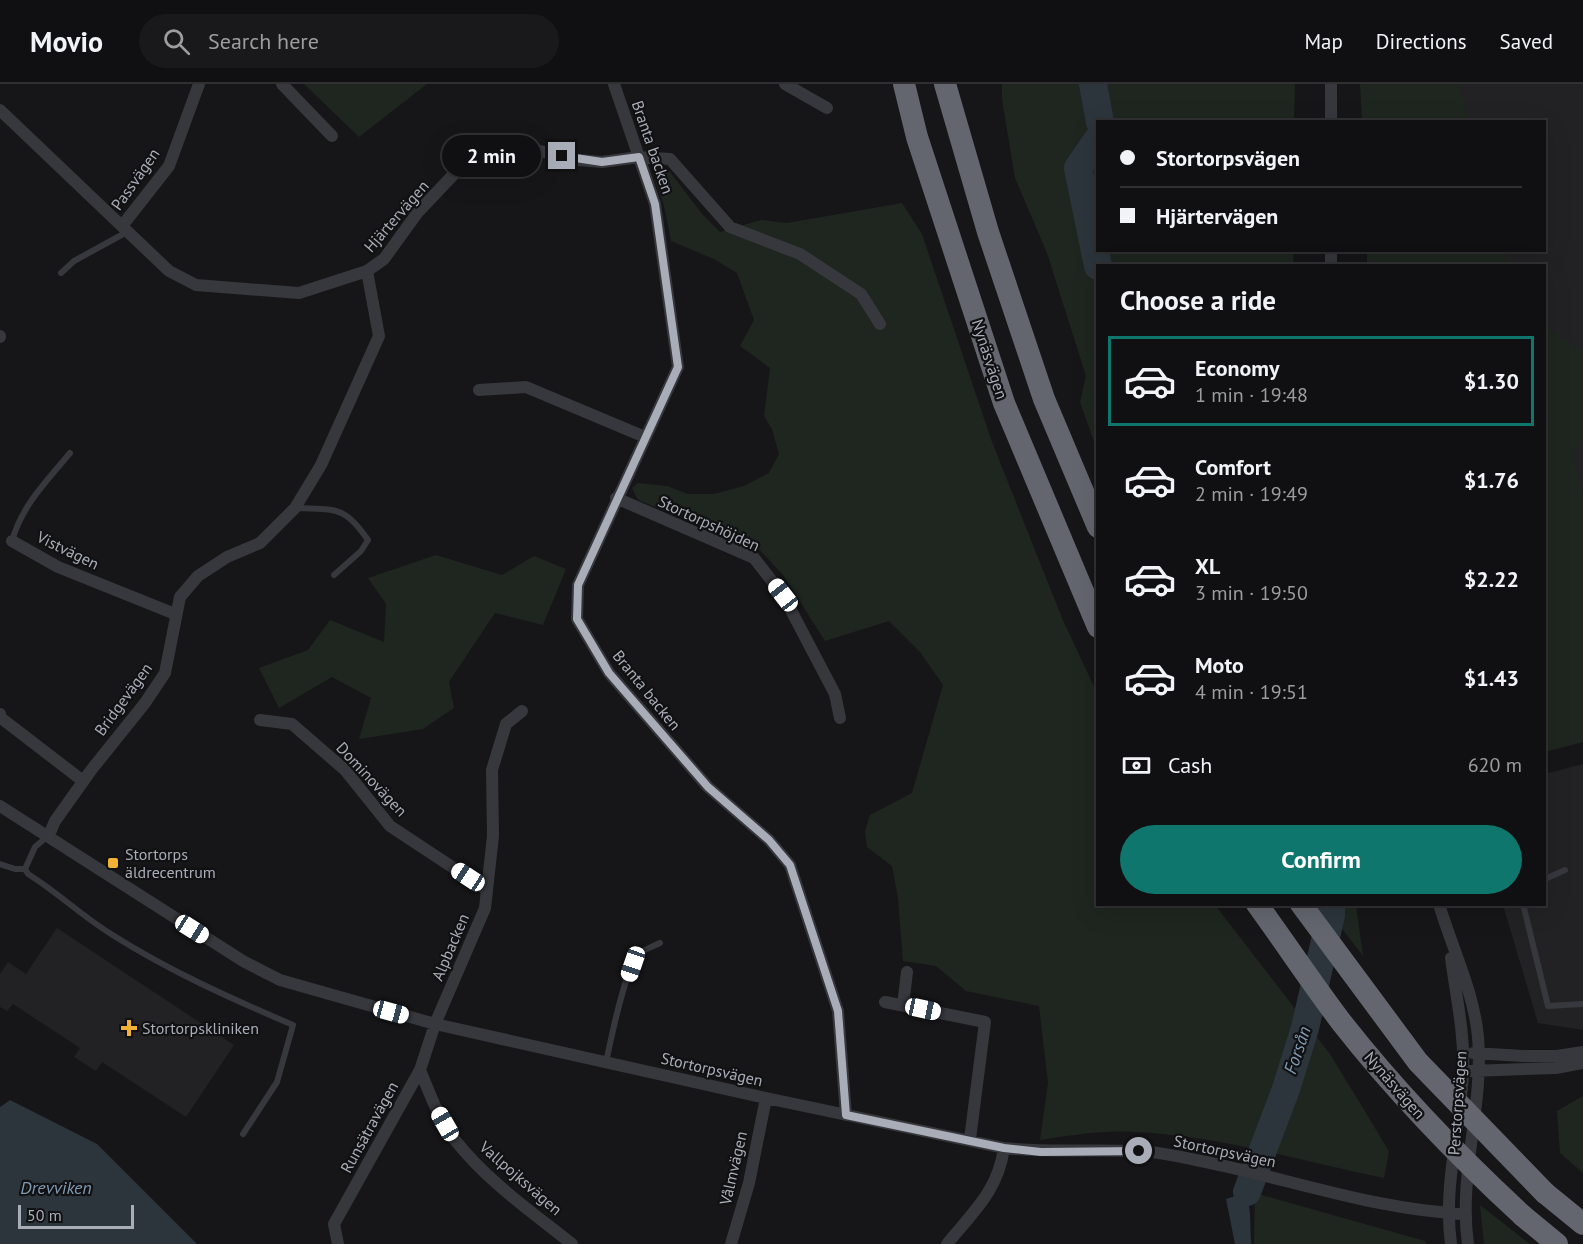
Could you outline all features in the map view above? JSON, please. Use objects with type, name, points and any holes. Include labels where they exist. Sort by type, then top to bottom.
[{"type":"highway","name":"Nynäsvägen","points":[[904,84],[917,137],[1004,403],[1096,622]]},
{"type":"highway","points":[[945,84],[988,232],[1044,399],[1096,522]]},
{"type":"highway","name":"Nynäsvägen","points":[[1258,906],[1342,1023],[1393,1085],[1462,1160],[1557,1244]]},
{"type":"highway","name":"Nynäsvägen","points":[[1302,906],[1418,1062],[1545,1193],[1583,1224]]},
{"type":"street","name":"Passvägen","points":[[125,229],[169,166],[199,84]]},
{"type":"street","points":[[282,84],[332,136]]},
{"type":"street","name":"Branta backen","points":[[614,84],[655,204],[678,367],[615,498],[578,585],[577,619],[609,673],[708,787],[769,840],[790,865],[838,1011],[846,1115]]},
{"type":"street","points":[[785,84],[827,108]]},
{"type":"street","points":[[1331,84],[1331,120]]},
{"type":"street","name":"Hjärtervägen","points":[[0,110],[168,271],[196,285],[299,293],[367,271],[384,259],[418,212],[474,153],[498,146],[527,148],[579,160],[602,162],[639,157],[670,159],[730,227],[800,254],[861,294],[880,324]]},
{"type":"street","name":"Bridgevägen","points":[[49,835],[83,781],[145,703],[165,673],[180,597],[198,576],[226,557],[260,543],[295,508],[321,465],[379,336],[367,271]]},
{"type":"street","points":[[479,390],[526,387],[645,437]]},
{"type":"street","name":"Stortorpshöjden","points":[[615,498],[754,558],[783,595],[835,694],[840,718]]},
{"type":"street","name":"Vistvägen","points":[[12,541],[58,567],[175,614]]},
{"type":"street","name":"Alpbacken","points":[[435,1023],[485,908],[493,836],[492,771],[506,724],[522,711]]},
{"type":"street","points":[[0,714],[1,718],[83,781]]},
{"type":"street","name":"Dominovägen","points":[[260,720],[292,724],[345,770],[390,826],[487,890]]},
{"type":"street","name":"Stortorpsvägen","points":[[0,806],[49,835],[97,869],[243,962],[279,980],[435,1023],[766,1098],[970,1139],[1004,1148],[1041,1152],[1139,1151],[1192,1159],[1301,1185],[1449,1213],[1465,1214]]},
{"type":"street","name":"Perstorpsvägen","points":[[1440,906],[1465,982],[1478,1035],[1478,1071],[1465,1214],[1468,1244]]},
{"type":"street","name":"Perstorpsvägen","points":[[1447,933],[1463,1071],[1449,1213],[1451,1244]]},
{"type":"street","points":[[903,1005],[907,972]]},
{"type":"street","points":[[885,1002],[985,1022],[970,1139]]},
{"type":"street","name":"Runsätravägen","points":[[338,1244],[334,1224],[420,1070],[435,1023]]},
{"type":"street","points":[[1462,1053],[1557,1056],[1583,1052]]},
{"type":"street","points":[[1463,1071],[1556,1068],[1583,1063]]},
{"type":"street","name":"Vallpojksvägen","points":[[420,1070],[435,1107],[454,1140],[499,1185],[572,1244]]},
{"type":"street","name":"Vålmvägen","points":[[731,1244],[749,1183],[766,1098]]},
{"type":"street","points":[[947,1244],[989,1194],[1001,1171],[1004,1148]]},
{"type":"lane","points":[[62,273],[74,261],[125,229]]},
{"type":"lane","name":"Vistvägen","points":[[12,541],[17,521],[27,505],[70,453]]},
{"type":"lane","points":[[295,508],[344,512],[354,520],[368,540],[361,551],[334,575]]},
{"type":"lane","points":[[25,868],[35,847],[49,835]]},
{"type":"lane","points":[[0,864],[15,869],[25,868]]},
{"type":"lane","points":[[25,868],[28,874],[100,927],[161,965],[204,987],[293,1025],[277,1082],[243,1134]]},
{"type":"lane","points":[[1546,879],[1565,870]]},
{"type":"lane","points":[[1523,906],[1548,1006],[1583,1004]]},
{"type":"lane","points":[[606,1062],[618,1008],[633,964],[638,954],[660,943]]},
{"type":"shaded area","points":[[304,84],[427,84],[359,137]]},
{"type":"shaded area","points":[[1002,84],[1295,84],[1294,120],[1096,120],[1096,252],[1294,252],[1293,264],[1096,264],[1096,447],[1080,402],[1086,376],[1047,253],[1015,178],[1002,99]]},
{"type":"shaded area","points":[[1360,84],[1459,84],[1469,120],[1362,120]]},
{"type":"shaded area","points":[[1456,84],[1583,84],[1583,355],[1546,333],[1546,264],[1510,264],[1504,252],[1546,252],[1546,120],[1466,120]]},
{"type":"shaded area","points":[[660,170],[670,172],[703,215],[720,232],[761,220],[787,223],[902,203],[922,234],[992,442],[1062,618],[1096,691],[1096,906],[1216,906],[1330,1054],[1389,1151],[1384,1178],[1261,1150],[1167,1134],[1112,1132],[1040,1140],[1048,1083],[1039,1006],[966,991],[936,966],[903,961],[898,898],[892,866],[867,847],[865,831],[870,815],[912,793],[943,685],[920,652],[889,621],[825,641],[783,575],[758,548],[638,500],[632,488],[638,483],[667,486],[688,494],[714,494],[744,486],[769,473],[779,454],[772,429],[764,416],[770,368],[740,346],[754,320],[737,273],[714,259],[671,241],[664,206],[655,180]]},
{"type":"shaded area","points":[[1367,252],[1507,252],[1513,264],[1367,264]]},
{"type":"shaded area","points":[[1546,328],[1583,351],[1583,437],[1573,454],[1583,493],[1583,742],[1546,752]]},
{"type":"shaded area","points":[[1583,419],[1583,502],[1567,443]]},
{"type":"shaded area","points":[[436,555],[502,575],[534,556],[566,569],[543,625],[495,613],[449,682],[454,708],[423,729],[359,739],[371,698],[332,677],[279,708],[259,668],[308,650],[330,620],[384,642],[386,604],[368,578]]},
{"type":"shaded area","points":[[1583,764],[1583,1030],[1538,1023],[1503,906],[1546,906],[1546,774]]},
{"type":"shaded area","points":[[1325,906],[1356,906],[1363,956]]},
{"type":"shaded area","name":"Stortorpskliniken","points":[[57,928],[234,1045],[186,1117],[102,1062],[96,1071],[74,1057],[80,1048],[13,1004],[7,1011],[0,1007],[0,974],[8,962],[26,974]]},
{"type":"shaded area","points":[[1583,1096],[1583,1173],[1560,1153],[1557,1111]]},
{"type":"shaded area","points":[[1255,1193],[1425,1241],[1426,1244],[1254,1244]]},
{"type":"shaded area","points":[[1480,1205],[1530,1244],[1484,1244]]},
{"type":"water","name":"Drevviken","points":[[10,1100],[97,1144],[197,1244],[0,1244],[0,1107]]},
{"type":"water","points":[[1247,1192],[1251,1244],[1235,1244],[1226,1199]]},
{"type":"waterway","name":"Forsån","points":[[1093,84],[1100,120]]},
{"type":"waterway","name":"Forsån","points":[[1096,142],[1078,168],[1098,264]]},
{"type":"waterway","name":"Forsån","points":[[1247,1192],[1286,1089],[1305,1028],[1331,915],[1331,906]]},
{"type":"place","name":"Stortorps äldrecentrum","points":[[113,863]]},
{"type":"place","name":"Stortorpskliniken","points":[[129,1028]]},
{"type":"route","points":[[562,156],[602,162],[639,157],[655,204],[678,367],[615,498],[578,585],[577,619],[609,673],[708,787],[769,840],[790,865],[838,1011],[846,1115],[970,1139],[1004,1148],[1041,1152],[1139,1151]]}]
